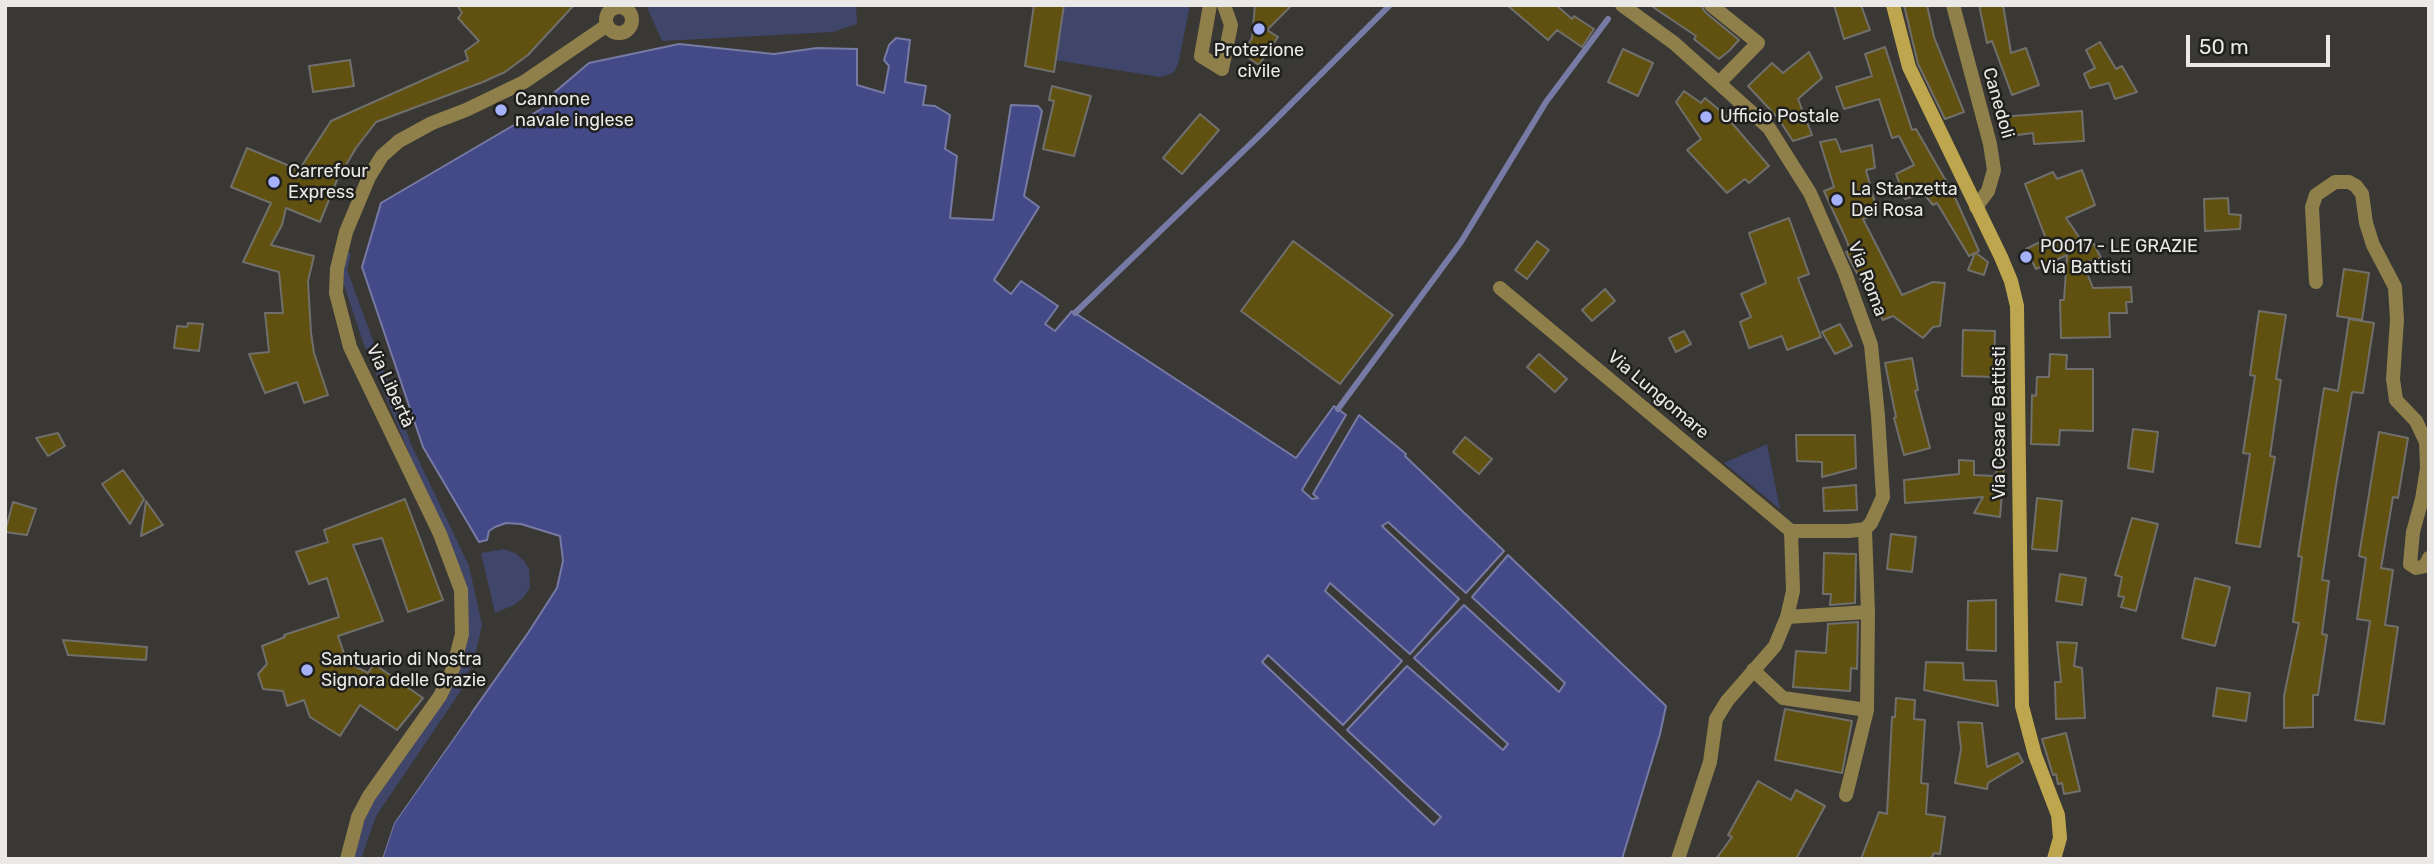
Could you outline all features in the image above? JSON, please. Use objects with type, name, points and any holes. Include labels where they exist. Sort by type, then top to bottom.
[{"type":"main road","name":"Via Cesare Battisti","points":[[1893,5],[1909,67],[2011,281],[2017,306],[2022,706],[2035,755],[2058,815],[2060,838],[2054,859]]},
{"type":"street","points":[[1210,5],[1201,56],[1222,69],[1231,24],[1224,5]]},
{"type":"street","name":"Via Roma","points":[[1622,5],[1674,43],[1769,128],[1810,193],[1845,273],[1871,345],[1882,497],[1868,526],[1867,710],[1846,795]]},
{"type":"street","points":[[1711,5],[1758,43],[1719,83]]},
{"type":"street","name":"Canedoli","points":[[1952,5],[1990,144],[1994,170],[1988,191],[1976,207]]},
{"type":"street","points":[[625,7],[632,18],[628,30],[615,33],[606,26],[608,12],[625,7]]},
{"type":"street","name":"Via Libertà","points":[[347,859],[358,817],[369,796],[440,696],[453,670],[462,634],[461,590],[440,534],[350,347],[336,293],[337,270],[345,232],[369,177],[382,156],[399,141],[432,123],[524,82],[606,26]]},
{"type":"street","points":[[2316,282],[2312,206],[2316,195],[2335,182],[2349,182],[2362,194],[2373,246],[2395,287],[2397,320],[2393,379],[2396,400],[2416,421],[2426,442],[2427,468],[2413,532],[2410,564],[2421,568],[2429,558]]},
{"type":"street","name":"Via Lungomare","points":[[1500,288],[1791,531]]},
{"type":"street","points":[[1678,859],[1710,762],[1717,719],[1727,701],[1775,646],[1787,617],[1793,591],[1791,531],[1868,526]]},
{"type":"street","points":[[1787,617],[1868,612]]},
{"type":"street","points":[[1753,670],[1783,698],[1867,710]]},
{"type":"shaded area","points":[[646,5],[856,5],[857,24],[833,32],[662,41]]},
{"type":"shaded area","points":[[1064,5],[1190,5],[1178,65],[1173,73],[1160,77],[1055,60]]},
{"type":"shaded area","points":[[896,38],[910,40],[905,82],[926,86],[923,105],[935,106],[950,115],[945,149],[957,156],[950,218],[993,220],[1011,105],[1038,106],[1042,111],[1024,196],[1039,207],[994,280],[1011,294],[1021,281],[1058,306],[1045,324],[1055,331],[1072,311],[1296,458],[1334,406],[1346,415],[1302,490],[1312,499],[1318,498],[1313,494],[1359,415],[1406,454],[1405,456],[1504,551],[1466,593],[1388,522],[1382,526],[1459,599],[1410,654],[1330,583],[1325,591],[1402,661],[1343,725],[1268,655],[1262,662],[1434,825],[1441,817],[1347,730],[1407,666],[1503,750],[1508,744],[1414,658],[1464,605],[1559,692],[1565,683],[1472,597],[1508,555],[1666,706],[1622,859],[382,859],[394,823],[557,588],[563,561],[560,536],[521,524],[506,523],[495,527],[489,531],[487,540],[479,542],[423,447],[362,267],[381,203],[543,108],[549,97],[589,63],[679,44],[774,54],[817,48],[857,49],[857,85],[884,93],[889,66],[884,60],[889,45]]},
{"type":"shaded area","points":[[343,252],[351,253],[347,270],[411,444],[469,566],[482,625],[475,656],[460,692],[376,816],[361,859],[349,859],[360,818],[443,698],[465,589],[363,342],[339,270]]},
{"type":"shaded area","points":[[1767,444],[1780,509],[1724,463]]},
{"type":"shaded area","points":[[504,549],[515,553],[524,561],[529,569],[530,588],[514,605],[495,613],[481,553]]},
{"type":"pier","points":[[468,711],[471,713],[394,823],[382,859],[379,859],[391,822]]},
{"type":"building","points":[[457,5],[574,5],[528,55],[505,72],[376,122],[337,180],[320,222],[286,208],[282,225],[271,245],[314,256],[308,281],[311,333],[314,353],[328,395],[304,403],[297,382],[265,393],[249,354],[269,352],[265,313],[283,313],[279,272],[243,262],[271,203],[231,187],[247,148],[299,170],[331,121],[468,60],[465,51],[479,41],[458,18],[462,13]]},
{"type":"building","points":[[1034,5],[1064,5],[1054,72],[1025,66]]},
{"type":"building","points":[[1255,5],[1292,5],[1267,30],[1278,37],[1259,65],[1242,54],[1252,38]]},
{"type":"building","points":[[1507,5],[1556,5],[1572,19],[1574,16],[1594,29],[1582,47],[1557,30],[1548,40]]},
{"type":"building","points":[[1650,5],[1701,5],[1705,12],[1739,40],[1719,59],[1694,39],[1696,36]]},
{"type":"building","points":[[1834,5],[1861,5],[1870,30],[1844,39]]},
{"type":"building","points":[[1904,5],[1927,5],[1934,37],[1964,112],[1945,119],[1918,64]]},
{"type":"building","points":[[1979,5],[2003,5],[2011,53],[2026,48],[2039,85],[2012,95],[1992,41],[1987,43]]},
{"type":"building","points":[[2100,42],[2116,69],[2122,66],[2137,92],[2115,99],[2109,83],[2090,88],[2084,74],[2095,68],[2086,50]]},
{"type":"building","points":[[1885,47],[1912,130],[1916,129],[1953,193],[1979,251],[1976,253],[1988,262],[1984,275],[1968,270],[1975,253],[1969,256],[1937,203],[1933,205],[1924,194],[1905,199],[1896,174],[1914,165],[1899,136],[1892,138],[1879,99],[1844,109],[1836,87],[1872,76],[1865,54]]},
{"type":"building","points":[[1623,49],[1653,63],[1638,96],[1608,82]]},
{"type":"building","points":[[1809,52],[1822,78],[1798,99],[1812,135],[1793,141],[1778,118],[1748,86],[1772,63],[1783,73]]},
{"type":"building","points":[[350,60],[354,86],[313,92],[309,66]]},
{"type":"building","points":[[1052,86],[1091,96],[1074,156],[1043,149],[1054,101],[1049,100]]},
{"type":"building","points":[[1684,91],[1701,103],[1705,98],[1724,114],[1769,166],[1749,183],[1745,179],[1727,193],[1687,150],[1701,139],[1676,102]]},
{"type":"building","points":[[2082,111],[2084,141],[2034,144],[2033,133],[2001,137],[1998,117]]},
{"type":"building","points":[[1200,114],[1219,130],[1182,174],[1163,158]]},
{"type":"building","points":[[1836,139],[1841,152],[1872,145],[1875,168],[1866,170],[1878,214],[1863,219],[1902,295],[1933,282],[1945,283],[1940,326],[1933,327],[1923,338],[1893,316],[1883,320],[1846,252],[1850,250],[1824,191],[1834,187],[1820,142]]},
{"type":"building","points":[[2082,170],[2095,205],[2066,218],[2086,247],[2094,244],[2101,258],[2083,263],[2093,288],[2131,287],[2132,302],[2126,302],[2127,313],[2109,313],[2110,337],[2061,338],[2060,300],[2064,300],[2067,255],[2036,269],[2026,249],[2046,239],[2025,184],[2053,172],[2057,179]]},
{"type":"building","points":[[2228,198],[2229,214],[2241,215],[2240,229],[2205,231],[2204,199]]},
{"type":"building","points":[[1789,218],[1809,274],[1798,278],[1821,337],[1787,350],[1782,336],[1749,348],[1740,322],[1751,317],[1741,294],[1766,283],[1749,233]]},
{"type":"building","points":[[1293,241],[1393,315],[1340,384],[1241,311]]},
{"type":"building","points":[[1537,241],[1549,250],[1527,279],[1515,270]]},
{"type":"building","points":[[2344,269],[2369,273],[2362,320],[2337,316]]},
{"type":"building","points":[[1605,289],[1615,301],[1592,321],[1582,310]]},
{"type":"building","points":[[2259,311],[2286,315],[2276,379],[2281,380],[2270,456],[2275,457],[2260,547],[2236,543],[2250,454],[2243,453],[2255,376],[2250,375]]},
{"type":"building","points":[[2349,319],[2374,323],[2363,393],[2352,392],[2336,485],[2322,580],[2329,581],[2322,634],[2327,635],[2318,695],[2313,695],[2313,727],[2284,728],[2284,696],[2299,623],[2293,622],[2302,557],[2298,556],[2324,388],[2338,391]]},
{"type":"building","points":[[188,323],[203,324],[199,351],[174,348],[177,326],[187,327]]},
{"type":"building","points":[[1840,324],[1852,346],[1835,354],[1822,332]]},
{"type":"building","points":[[1963,330],[1995,331],[1994,377],[1962,376]]},
{"type":"building","points":[[1684,331],[1691,344],[1676,352],[1669,338]]},
{"type":"building","points":[[1539,354],[1567,379],[1555,392],[1527,367]]},
{"type":"building","points":[[2050,354],[2067,355],[2066,369],[2093,369],[2093,431],[2060,430],[2059,445],[2031,444],[2032,395],[2036,396],[2037,377],[2049,377]]},
{"type":"building","points":[[1912,358],[1918,390],[1915,391],[1930,448],[1904,455],[1894,418],[1896,417],[1885,363]]},
{"type":"building","points":[[2133,429],[2158,432],[2153,472],[2128,468]]},
{"type":"building","points":[[2379,432],[2408,438],[2398,498],[2393,497],[2381,568],[2393,570],[2385,625],[2398,627],[2384,724],[2355,720],[2370,621],[2357,619],[2366,558],[2359,556]]},
{"type":"building","points":[[58,433],[65,446],[48,456],[36,438]]},
{"type":"building","points":[[1796,435],[1855,435],[1856,468],[1822,477],[1822,462],[1797,461]]},
{"type":"building","points":[[1465,437],[1492,459],[1479,474],[1453,452]]},
{"type":"building","points":[[2005,456],[2000,517],[1974,513],[1983,497],[1905,503],[1904,480],[1959,474],[1959,460],[1974,461],[1974,475],[1994,476]]},
{"type":"building","points":[[123,470],[144,499],[130,524],[102,484]]},
{"type":"building","points":[[1856,485],[1857,510],[1824,511],[1823,488]]},
{"type":"building","points":[[2037,498],[2062,501],[2057,551],[2032,549]]},
{"type":"building","points":[[405,499],[443,600],[408,612],[382,538],[353,545],[383,621],[338,636],[347,662],[368,673],[374,664],[423,698],[397,730],[360,705],[340,736],[310,717],[304,700],[287,706],[283,691],[263,689],[258,674],[267,664],[262,646],[285,637],[284,635],[339,617],[327,578],[309,584],[296,552],[328,542],[324,530]]},
{"type":"building","points":[[146,501],[163,525],[141,536]]},
{"type":"building","points":[[13,502],[36,509],[27,535],[5,532]]},
{"type":"building","points":[[2132,518],[2158,524],[2136,611],[2121,607],[2124,597],[2118,596],[2122,577],[2115,575]]},
{"type":"building","points":[[1891,534],[1916,537],[1912,572],[1887,569]]},
{"type":"building","points":[[1824,553],[1856,554],[1855,603],[1830,605],[1831,594],[1823,594]]},
{"type":"building","points":[[2060,574],[2086,578],[2082,605],[2056,601]]},
{"type":"building","points":[[2195,578],[2230,587],[2215,646],[2182,638]]},
{"type":"building","points":[[1996,600],[1996,651],[1967,650],[1968,601]]},
{"type":"building","points":[[1858,622],[1857,669],[1851,668],[1850,691],[1793,687],[1796,651],[1826,653],[1828,624]]},
{"type":"building","points":[[63,640],[147,647],[146,660],[68,655]]},
{"type":"building","points":[[2057,642],[2077,643],[2074,666],[2082,668],[2085,718],[2056,719],[2055,682],[2061,682]]},
{"type":"building","points":[[1926,662],[1963,663],[1964,680],[1996,681],[1998,706],[1924,690]]},
{"type":"building","points":[[2217,688],[2250,693],[2246,721],[2213,716]]},
{"type":"building","points":[[1896,698],[1915,700],[1914,719],[1925,720],[1921,783],[1928,784],[1926,814],[1945,817],[1940,854],[1934,853],[1931,859],[1861,859],[1879,812],[1887,814],[1892,717],[1895,717]]},
{"type":"building","points":[[1785,709],[1852,721],[1842,773],[1775,760]]},
{"type":"building","points":[[1958,722],[1982,723],[1987,767],[2018,753],[2023,762],[1988,783],[1987,789],[1955,783],[1961,749]]},
{"type":"building","points":[[2066,733],[2080,791],[2064,794],[2062,783],[2058,784],[2056,774],[2053,775],[2042,739]]},
{"type":"building","points":[[1758,781],[1791,800],[1796,790],[1825,806],[1796,859],[1716,859],[1732,837],[1728,835]]},
{"type":"waterway","points":[[1075,313],[1390,5]]},
{"type":"waterway","points":[[1338,409],[1461,242],[1546,102],[1608,19]]},
{"type":"place","name":"Protezione civile","points":[[1259,29]]},
{"type":"place","name":"Cannone navale inglese","points":[[501,110]]},
{"type":"place","name":"Ufficio Postale","points":[[1706,117]]},
{"type":"place","name":"Carrefour Express","points":[[274,182]]},
{"type":"place","name":"La Stanzetta Dei Rosa","points":[[1837,200]]},
{"type":"place","name":"PO017 - LE GRAZIE Via Battisti","points":[[2026,257]]},
{"type":"place","name":"Santuario di Nostra Signora delle Grazie","points":[[307,670]]}]
